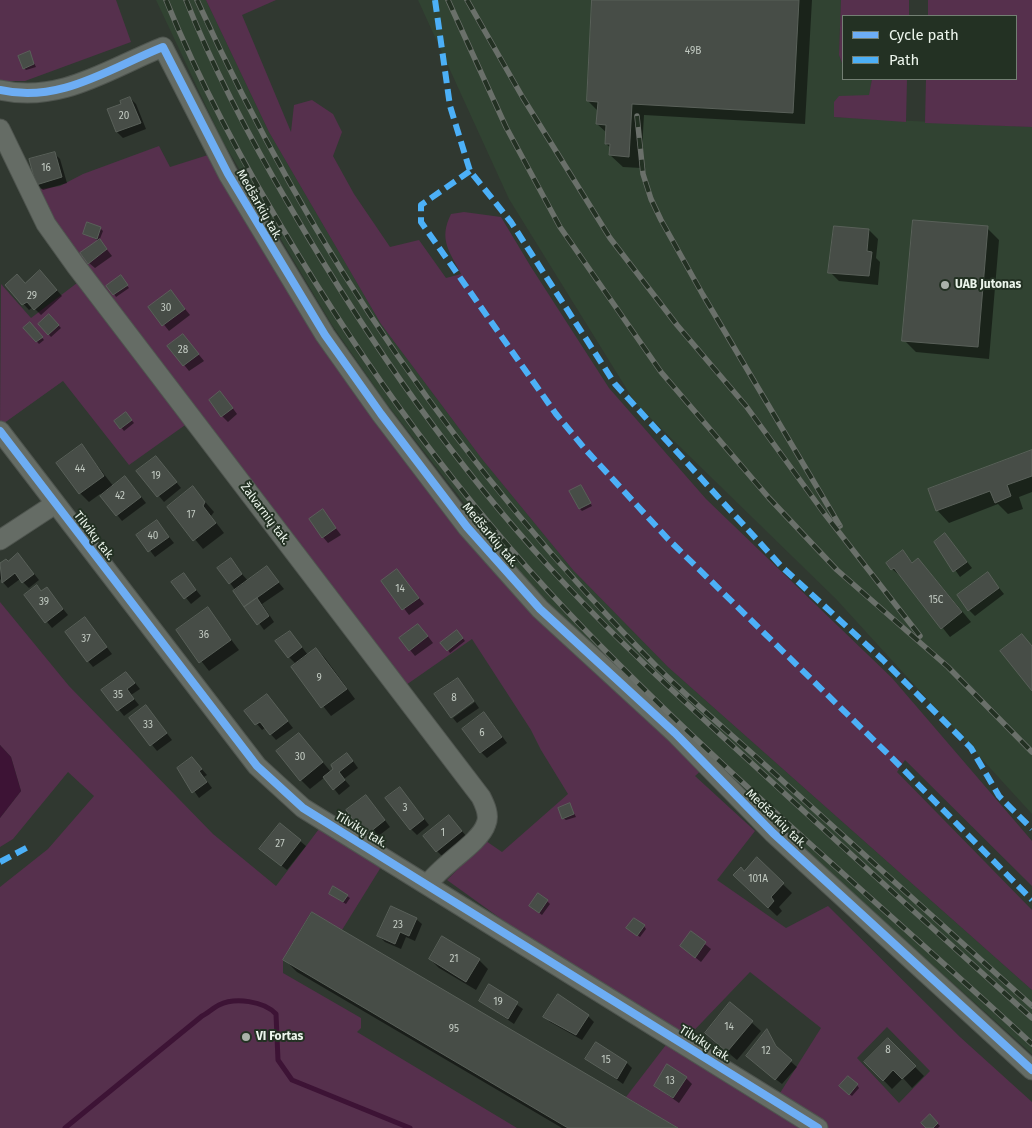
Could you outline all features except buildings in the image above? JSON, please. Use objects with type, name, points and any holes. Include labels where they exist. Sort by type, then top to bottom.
[{"type":"street","name":"Medšarkių tak.","points":[[0,90],[34,94],[77,86],[163,47],[228,174],[325,335],[381,414],[467,527],[540,610],[675,733],[795,854],[1032,1070]]},
{"type":"street","name":"Žalvarnių tak.","points":[[0,129],[46,224],[76,266],[481,797],[486,810],[487,823],[481,833],[436,871],[428,884]]},
{"type":"street","name":"Tilvikų tak.","points":[[0,431],[257,766],[303,808],[818,1128]]},
{"type":"street","points":[[0,540],[55,504]]},
{"type":"shaded area","points":[[0,0],[116,0],[131,42],[25,81],[0,81]]},
{"type":"shaded area","points":[[156,0],[206,0],[269,132],[381,324],[482,459],[573,570],[668,667],[1032,990],[1032,1054],[832,875],[679,732],[586,643],[509,560],[386,403],[332,325],[222,140]]},
{"type":"shaded area","points":[[206,0],[276,0],[242,15],[291,132],[294,105],[312,100],[333,114],[342,132],[333,156],[354,194],[390,247],[419,240],[446,278],[461,274],[447,246],[447,223],[451,214],[464,212],[501,217],[609,388],[706,499],[892,678],[1032,841],[1032,886],[905,760],[897,772],[1032,910],[1032,990],[668,667],[573,570],[482,459],[381,324],[269,132]]},
{"type":"shaded area","points":[[418,0],[841,0],[839,55],[842,63],[842,80],[872,80],[870,95],[834,117],[1032,127],[1032,814],[836,599],[636,404],[509,199]]},
{"type":"shaded area","points":[[841,0],[909,0],[909,15],[842,15],[842,63],[839,55]]},
{"type":"shaded area","points":[[928,0],[1032,0],[1032,127],[925,123],[926,80],[1017,80],[1017,15],[928,15]]},
{"type":"shaded area","points":[[872,80],[907,80],[906,122],[834,117],[834,102],[839,96],[869,95]]},
{"type":"shaded area","points":[[159,146],[170,167],[208,155],[478,550],[704,768],[695,776],[755,831],[717,880],[786,928],[828,906],[960,1037],[1032,1102],[1032,1128],[678,1128],[626,1097],[672,1037],[618,1003],[447,880],[486,841],[502,852],[568,794],[531,730],[472,639],[406,685],[76,266],[35,190],[60,186],[83,174]],"holes":[[[750,972],[821,1028],[775,1101],[682,1043]],[[887,1027],[930,1071],[899,1103],[857,1058]]]},
{"type":"shaded area","points":[[77,283],[188,423],[129,465],[63,381],[0,426],[1,284],[31,318]]},
{"type":"shaded area","points":[[0,602],[69,686],[213,834],[276,886],[325,821],[386,859],[342,930],[311,912],[283,960],[283,973],[361,1018],[361,1028],[357,1032],[517,1128],[0,1128],[0,887],[48,849],[94,796],[68,772],[13,839],[0,847],[0,818],[21,791],[11,757],[0,745]]},
{"type":"shaded area","points":[[0,745],[11,757],[21,791],[0,818]]},
{"type":"waterway","points":[[65,1128],[202,1016],[219,1005],[233,1001],[257,1003],[276,1014],[278,1060],[292,1080],[410,1128]]},
{"type":"railway","points":[[166,0],[195,66],[227,131],[262,194],[330,306],[397,404],[469,499],[507,545],[587,632],[695,738],[1032,1044]]},
{"type":"railway","points":[[186,0],[209,54],[235,107],[320,257],[380,351],[479,485],[551,569],[652,671],[826,832],[1032,1018]]},
{"type":"railway","points":[[197,0],[242,93],[290,183],[342,271],[397,355],[456,437],[519,516],[587,593],[658,668],[1032,1006]]},
{"type":"railway","points":[[448,0],[506,127],[560,227],[661,372],[769,498],[837,570],[948,667],[1032,752]]},
{"type":"railway","points":[[467,0],[523,98],[610,238],[677,325],[746,406],[824,513],[920,636]]},
{"type":"railway","points":[[637,116],[643,174],[651,199],[661,220],[703,295],[840,526]]},
{"type":"marked path","points":[[435,0],[450,106],[470,171],[511,222],[615,384],[782,567],[883,660],[971,748],[999,796],[1032,829]]},
{"type":"marked path","points":[[470,171],[421,205],[421,222],[556,414],[585,449],[668,539],[891,757],[1032,900]]},
{"type":"marked path","points":[[0,862],[28,847]]},
{"type":"cycle path","points":[[0,90],[22,93],[64,88],[104,74],[163,47],[228,174],[325,335],[381,414],[467,527],[540,609],[675,733],[773,833],[1032,1070]]},
{"type":"cycle path","points":[[0,431],[257,766],[303,808],[818,1128]]},
{"type":"place","name":"UAB Jutonas","points":[[945,285]]},
{"type":"place","name":"VI Fortas","points":[[246,1037]]}]
